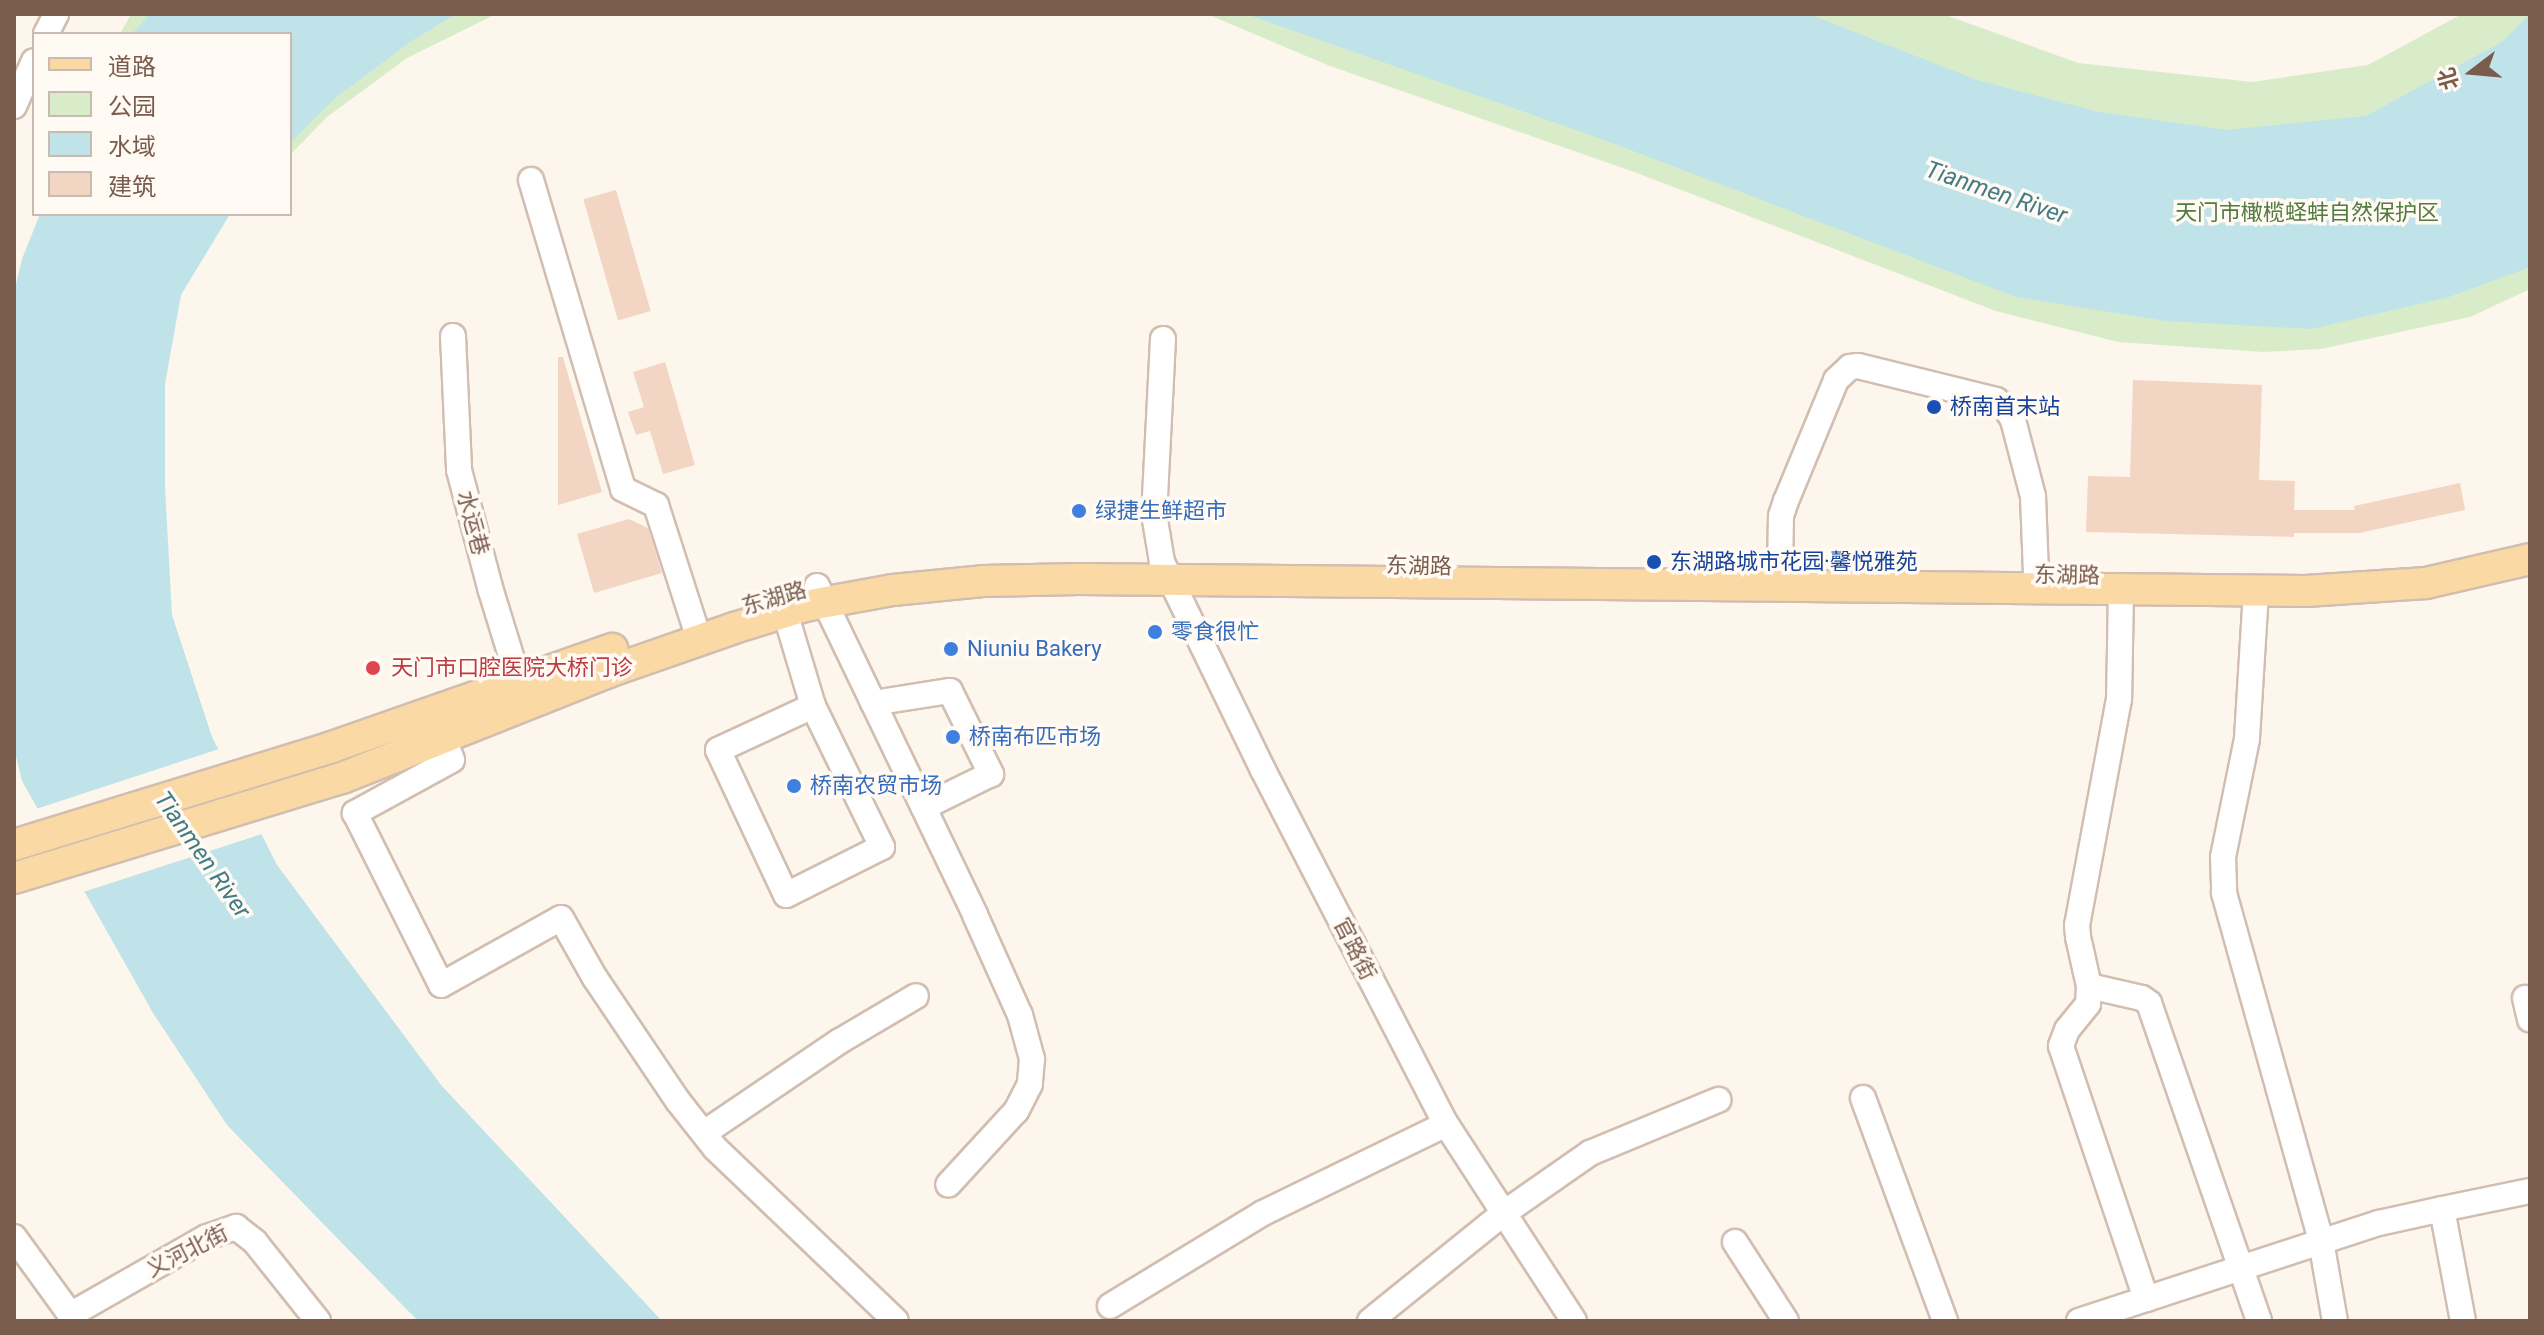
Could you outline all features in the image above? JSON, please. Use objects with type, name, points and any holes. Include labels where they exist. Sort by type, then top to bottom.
[{"type":"main road","name":"东湖路","points":[[1166,571],[1780,571],[2389,577],[2457,566],[2530,546]]},
{"type":"main road","name":"东湖路","points":[[14,845],[332,747],[522,693],[696,630],[891,572],[981,564],[1166,571],[2256,591],[2391,588],[2459,577],[2530,559]]},
{"type":"main road","name":"东湖路","points":[[696,630],[785,612],[821,594]]},
{"type":"main road","name":"东湖路","points":[[14,878],[342,778],[444,738],[522,693]]},
{"type":"street","points":[[47,32],[56,14]]},
{"type":"street","points":[[14,106],[32,66]]},
{"type":"street","points":[[531,180],[623,489],[656,505],[696,630]]},
{"type":"street","name":"水运巷","points":[[453,336],[459,470],[522,693]]},
{"type":"street","name":"官路街","points":[[1163,339],[1154,514],[1166,571],[1263,770],[1446,1124],[1574,1321]]},
{"type":"street","points":[[1780,571],[1781,516],[1786,501],[1836,380],[1850,367],[1858,366],[1996,400],[2005,407],[2013,420],[2033,496],[2036,575]]},
{"type":"street","points":[[2121,589],[2119,699],[2077,925],[2089,986],[2088,1004],[2067,1030],[2061,1046],[2146,1299]]},
{"type":"street","points":[[2256,591],[2247,739],[2223,857],[2224,893],[2321,1241],[2335,1321]]},
{"type":"street","points":[[821,594],[1020,1015],[1032,1059],[1030,1084],[1016,1111],[948,1185]]},
{"type":"street","points":[[785,612],[813,706],[882,847],[786,895],[718,750],[813,706]]},
{"type":"street","points":[[873,703],[950,691],[991,774],[924,807]]},
{"type":"street","points":[[444,738],[452,760],[355,813],[441,985],[561,918],[604,990],[704,1133],[745,1179],[896,1321]]},
{"type":"street","points":[[2089,986],[2142,998],[2149,1003],[2259,1321]]},
{"type":"street","points":[[704,1133],[840,1041],[916,996]]},
{"type":"street","points":[[1863,1098],[1945,1321]]},
{"type":"street","points":[[1370,1321],[1504,1213],[1590,1153],[1620,1137],[1718,1100]]},
{"type":"street","points":[[1110,1306],[1263,1213],[1446,1124]]},
{"type":"street","points":[[2079,1321],[2116,1315],[2146,1299],[2379,1223],[2530,1191]]},
{"type":"street","points":[[2442,1209],[2463,1321]]},
{"type":"street","name":"义河北街","points":[[73,1318],[207,1237],[236,1227],[255,1242],[318,1321]]},
{"type":"street","points":[[14,1237],[73,1318]]},
{"type":"street","points":[[1735,1242],[1786,1321]]},
{"type":"green space","points":[[131,14],[496,14],[407,58],[327,117],[292,153],[292,32],[121,32]]},
{"type":"green space","name":"天门市橄榄蛏蚌自然保护区","points":[[1207,14],[1943,14],[2078,63],[2252,82],[2368,65],[2462,14],[2530,14],[2530,289],[2470,317],[2321,349],[2263,352],[2118,342],[1996,311],[1637,173],[1330,66]]},
{"type":"water","points":[[150,14],[456,14],[413,40],[334,99],[292,141],[292,32],[134,32]]},
{"type":"water","name":"天门市橄榄蛏蚌自然保护区","points":[[1246,14],[1809,14],[1977,80],[2099,112],[2227,130],[2366,116],[2502,42],[2530,14],[2530,267],[2449,297],[2311,329],[2166,321],[2016,297],[1607,141]]},
{"type":"water","name":"Tianmen River","points":[[39,216],[229,216],[181,295],[165,384],[165,487],[172,615],[212,737],[277,865],[441,1085],[662,1321],[418,1321],[227,1125],[153,1013],[22,781],[14,748],[14,293],[22,259]]},
{"type":"pier","points":[[222,748],[265,833],[80,893],[33,810]]},
{"type":"building","points":[[616,190],[651,311],[618,320],[583,199]]},
{"type":"building","points":[[558,357],[563,357],[602,492],[558,505]]},
{"type":"building","points":[[665,362],[695,465],[663,474],[650,431],[636,435],[628,412],[644,407],[633,372]]},
{"type":"building","points":[[2133,380],[2262,385],[2259,480],[2295,481],[2294,510],[2355,510],[2354,506],[2460,483],[2465,510],[2359,533],[2294,533],[2294,537],[2086,532],[2088,476],[2130,477]]},
{"type":"building","points":[[629,519],[648,528],[662,573],[594,593],[577,534]]},
{"type":"place","name":"桥南首末站","points":[[1934,407]]},
{"type":"place","name":"绿捷生鲜超市","points":[[1079,511]]},
{"type":"place","name":"东湖路城市花园·馨悦雅苑","points":[[1654,562]]},
{"type":"place","name":"零食很忙","points":[[1155,632]]},
{"type":"place","name":"Niuniu Bakery","points":[[951,649]]},
{"type":"place","name":"天门市口腔医院大桥门诊","points":[[373,668]]},
{"type":"place","name":"桥南布匹市场","points":[[953,737]]},
{"type":"place","name":"桥南农贸市场","points":[[794,786]]}]
